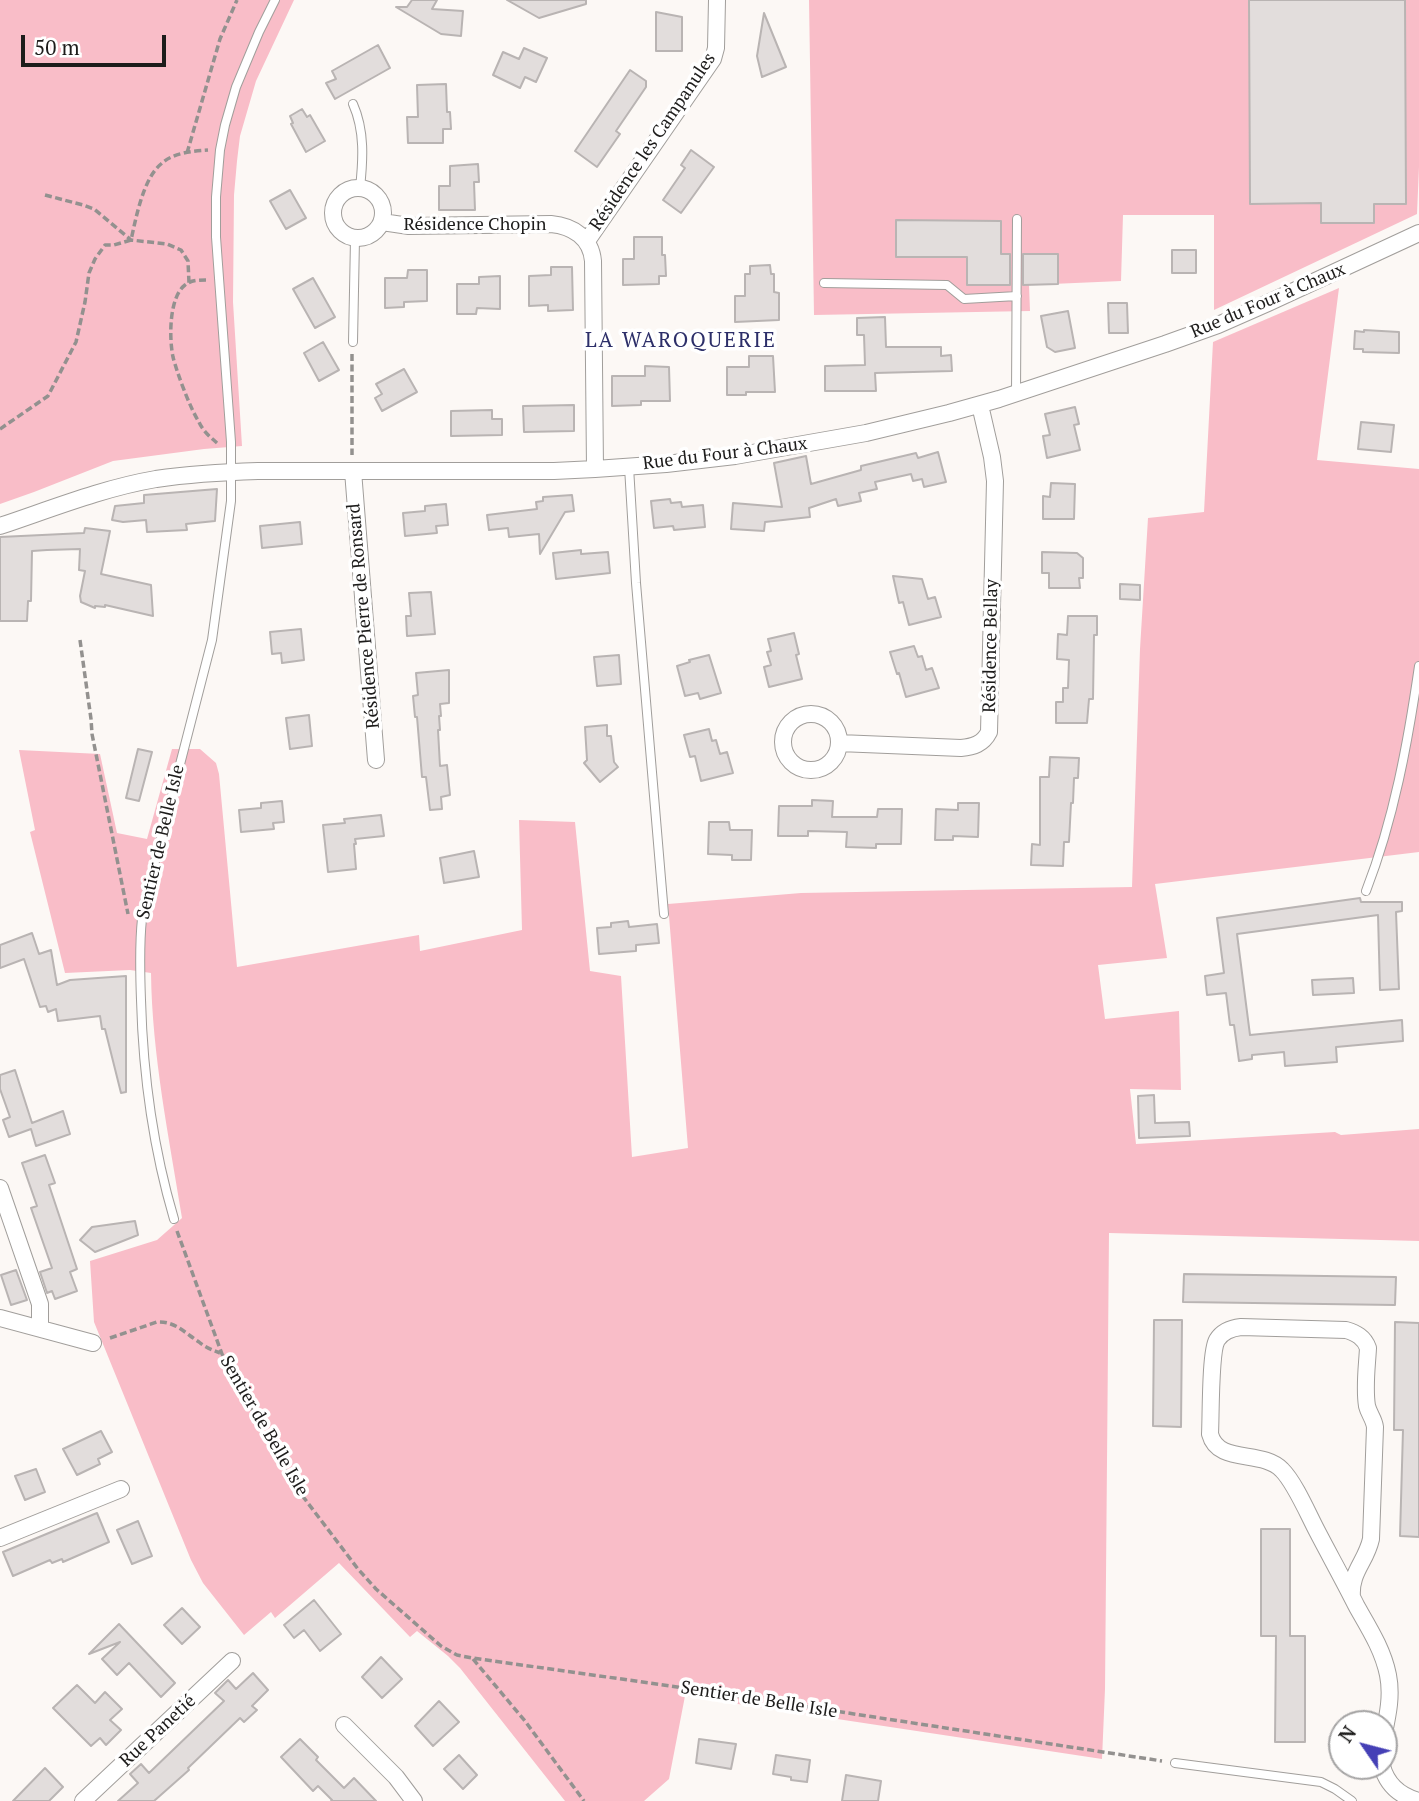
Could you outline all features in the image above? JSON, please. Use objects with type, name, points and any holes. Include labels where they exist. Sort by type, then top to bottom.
[{"type":"street","name":"Résidence les Campanules","points":[[587,241],[713,59],[716,48],[716,0]]},
{"type":"street","points":[[350,189],[370,191],[379,198],[384,211],[382,222],[379,229],[370,236],[355,239],[345,235],[334,221],[335,204],[341,195],[350,189]]},
{"type":"street","name":"Résidence Chopin","points":[[382,222],[409,226],[559,225],[571,229],[587,241]]},
{"type":"street","name":"Rue du Four à Chaux","points":[[0,526],[131,484],[231,463],[353,471],[554,471],[717,458],[866,433],[980,405],[1116,362],[1226,322],[1419,233]]},
{"type":"street","points":[[587,241],[593,261],[595,469]]},
{"type":"street","name":"Résidence Bellay","points":[[839,743],[961,748],[982,742],[989,732],[995,481],[980,405]]},
{"type":"street","name":"Résidence Pierre de Ronsard","points":[[353,471],[376,760]]},
{"type":"street","points":[[0,1188],[40,1304],[40,1328]]},
{"type":"street","points":[[0,1318],[93,1343]]},
{"type":"street","points":[[1352,1597],[1352,1580],[1367,1555],[1371,1539],[1375,1422],[1367,1404],[1366,1343],[1356,1333],[1346,1330],[1241,1327],[1229,1330],[1218,1339],[1213,1353],[1210,1424],[1214,1446],[1225,1452],[1263,1458],[1283,1470],[1380,1649],[1388,1674],[1389,1710]]},
{"type":"street","points":[[0,1538],[121,1489]]},
{"type":"street","name":"Rue Panetié","points":[[83,1801],[232,1661]]},
{"type":"street","points":[[344,1725],[396,1777],[414,1801]]},
{"type":"street","points":[[1388,1780],[1395,1796],[1419,1801]]},
{"type":"lane","name":"Sentier de Belle Isle","points":[[173,1219],[154,1131],[144,1057],[140,980],[141,931],[151,877],[212,640],[231,501],[215,209],[220,150],[236,87],[275,0]]},
{"type":"lane","points":[[353,104],[363,150],[360,188]]},
{"type":"lane","points":[[1016,394],[1017,219]]},
{"type":"lane","points":[[354,342],[355,239]]},
{"type":"lane","points":[[824,283],[947,285],[964,299],[1017,296]]},
{"type":"lane","points":[[629,467],[664,914]]},
{"type":"lane","points":[[1366,891],[1383,847],[1419,666]]},
{"type":"lane","points":[[1175,1763],[1321,1782],[1335,1788],[1352,1801]]},
{"type":"path","points":[[187,153],[220,39],[237,0]]},
{"type":"path","points":[[131,240],[138,209],[151,175],[162,162],[187,153],[220,150]]},
{"type":"path","points":[[45,195],[94,209],[131,240]]},
{"type":"path","points":[[0,429],[48,396],[76,342],[86,302],[89,273],[94,259],[105,245],[131,240],[167,244],[181,250],[188,261],[189,283]]},
{"type":"path","points":[[219,279],[195,281],[180,291],[173,305],[171,340],[173,358],[198,421],[231,463]]},
{"type":"path","points":[[353,471],[354,342]]},
{"type":"path","points":[[80,640],[92,734],[128,916]]},
{"type":"path","name":"Sentier de Belle Isle","points":[[173,1219],[222,1354],[284,1468],[366,1579],[441,1646],[457,1655],[1175,1763]]},
{"type":"path","points":[[93,1343],[165,1321],[205,1347],[222,1354]]},
{"type":"path","points":[[472,1658],[517,1710],[584,1801]]},
{"type":"shaded area","points":[[0,0],[294,0],[256,81],[240,136],[237,161],[233,302],[242,446],[113,461],[0,504]]},
{"type":"shaded area","points":[[809,0],[1419,0],[1417,214],[1214,310],[1214,215],[1123,215],[1121,281],[1029,285],[1030,311],[814,315]]},
{"type":"shaded area","points":[[1339,288],[1317,460],[1419,469],[1419,852],[1155,884],[1167,958],[1098,965],[1105,1019],[1179,1011],[1181,1090],[1130,1089],[1136,1144],[1419,1129],[1419,1241],[1109,1233],[1102,1759],[685,1696],[669,1779],[644,1801],[565,1801],[460,1668],[417,1631],[410,1637],[339,1563],[275,1618],[271,1612],[244,1635],[203,1583],[191,1560],[94,1322],[90,1261],[157,1240],[182,1218],[158,1065],[151,973],[130,970],[65,973],[30,832],[35,830],[19,750],[100,754],[117,833],[147,839],[172,749],[200,749],[216,763],[237,967],[419,935],[420,951],[522,930],[519,820],[575,822],[590,971],[621,976],[632,1157],[688,1148],[668,904],[801,893],[1132,887],[1140,649],[1148,518],[1204,512],[1213,342]]},
{"type":"building","points":[[412,0],[437,0],[432,9],[463,11],[461,36],[441,34],[396,7],[407,7]]},
{"type":"building","points":[[507,0],[586,0],[586,4],[539,18]]},
{"type":"building","points":[[1249,0],[1405,0],[1406,204],[1374,204],[1374,223],[1321,223],[1321,203],[1250,204]]},
{"type":"building","points":[[656,12],[682,17],[682,51],[656,51]]},
{"type":"building","points":[[764,13],[786,67],[762,77],[757,56]]},
{"type":"building","points":[[378,45],[390,68],[335,99],[326,83],[336,79],[332,71]]},
{"type":"building","points":[[524,48],[547,58],[536,82],[525,77],[520,88],[493,75],[503,52],[519,59]]},
{"type":"building","points":[[630,70],[646,81],[646,87],[616,131],[620,134],[597,167],[575,151]]},
{"type":"building","points":[[446,84],[451,129],[443,129],[443,143],[408,143],[407,117],[418,117],[417,85]]},
{"type":"building","points":[[302,109],[307,117],[310,115],[325,141],[306,152],[291,124],[293,123],[290,116]]},
{"type":"building","points":[[691,150],[714,167],[681,213],[663,200],[685,168],[681,165]]},
{"type":"building","points":[[478,164],[479,182],[474,182],[475,210],[439,210],[439,186],[450,186],[450,166]]},
{"type":"building","points":[[290,190],[306,218],[286,229],[270,201]]},
{"type":"building","points":[[896,220],[1001,221],[1001,254],[1010,254],[1010,285],[967,285],[967,257],[896,257]]},
{"type":"building","points":[[634,237],[662,237],[666,276],[659,276],[659,284],[623,285],[623,259],[634,259]]},
{"type":"building","points":[[1172,250],[1196,250],[1196,273],[1172,273]]},
{"type":"building","points":[[1023,254],[1058,254],[1058,284],[1023,285]]},
{"type":"building","points":[[770,265],[771,274],[774,274],[774,292],[779,293],[779,320],[735,322],[735,296],[745,296],[745,274],[750,274],[750,266]]},
{"type":"building","points":[[551,267],[572,267],[573,310],[548,311],[548,305],[529,306],[529,276],[551,275]]},
{"type":"building","points":[[408,270],[427,270],[427,301],[404,302],[404,307],[385,308],[385,278],[407,278]]},
{"type":"building","points":[[500,276],[500,309],[477,308],[476,314],[457,314],[457,284],[479,284],[479,277]]},
{"type":"building","points":[[313,278],[335,317],[315,328],[293,289]]},
{"type":"building","points":[[1108,303],[1127,303],[1128,333],[1109,333]]},
{"type":"building","points":[[1068,311],[1075,348],[1055,352],[1047,347],[1041,316]]},
{"type":"building","points":[[885,317],[886,347],[941,347],[941,356],[951,355],[952,371],[875,373],[876,391],[825,391],[825,366],[865,365],[864,335],[857,335],[857,318]]},
{"type":"building","points":[[1355,331],[1399,332],[1399,353],[1363,352],[1363,349],[1354,349]]},
{"type":"building","points":[[323,342],[339,370],[319,381],[304,353]]},
{"type":"building","points":[[749,356],[773,356],[775,392],[727,395],[727,367],[749,367]]},
{"type":"building","points":[[645,366],[669,367],[670,401],[641,401],[641,405],[612,406],[612,376],[645,376]]},
{"type":"building","points":[[404,369],[417,392],[382,411],[375,398],[382,394],[376,384]]},
{"type":"building","points":[[574,405],[574,431],[524,432],[523,406]]},
{"type":"building","points":[[1075,407],[1079,424],[1074,425],[1080,450],[1047,458],[1043,436],[1050,435],[1045,414]]},
{"type":"building","points":[[492,410],[492,419],[502,419],[502,435],[451,436],[451,411]]},
{"type":"building","points":[[1361,422],[1394,425],[1391,452],[1358,449]]},
{"type":"building","points":[[938,452],[946,482],[924,487],[922,479],[913,481],[911,474],[875,482],[877,489],[859,493],[861,501],[838,506],[836,499],[809,508],[810,517],[765,522],[764,531],[731,529],[733,503],[782,507],[774,463],[806,456],[811,484],[861,470],[861,466],[916,453],[918,458]]},
{"type":"building","points":[[1051,483],[1075,484],[1074,519],[1043,519],[1043,496],[1050,497]]},
{"type":"building","points":[[217,489],[215,521],[186,524],[187,530],[147,532],[146,520],[112,520],[115,506],[144,503],[144,495]]},
{"type":"building","points":[[572,495],[574,511],[565,512],[540,554],[539,534],[509,537],[508,528],[489,530],[487,515],[537,509],[536,502],[543,501],[543,497]]},
{"type":"building","points":[[670,499],[671,503],[681,502],[682,507],[703,505],[705,527],[674,530],[673,526],[654,528],[651,501]]},
{"type":"building","points":[[446,504],[448,525],[436,526],[437,533],[405,536],[403,513],[425,511],[425,506]]},
{"type":"building","points":[[300,522],[302,544],[262,548],[260,526]]},
{"type":"building","points":[[85,528],[110,531],[101,574],[151,585],[153,616],[105,605],[95,608],[81,602],[85,571],[79,570],[80,549],[47,550],[32,551],[31,601],[28,601],[27,621],[0,621],[0,537],[84,533]]},
{"type":"building","points":[[581,550],[581,554],[608,552],[610,573],[556,579],[553,553]]},
{"type":"building","points":[[1042,552],[1077,553],[1083,558],[1080,588],[1049,588],[1049,573],[1042,573]]},
{"type":"building","points":[[893,576],[922,579],[928,599],[935,597],[941,617],[909,625],[903,602],[899,603]]},
{"type":"building","points":[[1120,584],[1140,585],[1140,600],[1120,599]]},
{"type":"building","points":[[431,592],[435,634],[407,636],[406,616],[411,616],[409,593]]},
{"type":"building","points":[[1068,616],[1097,616],[1093,699],[1089,699],[1087,723],[1056,723],[1056,702],[1063,702],[1063,688],[1068,688],[1069,660],[1057,659],[1058,634],[1067,635]]},
{"type":"building","points":[[301,629],[304,660],[282,663],[281,653],[272,654],[270,632]]},
{"type":"building","points":[[794,633],[802,679],[769,687],[764,667],[771,665],[767,652],[771,651],[768,639]]},
{"type":"building","points":[[914,646],[918,657],[922,656],[926,670],[932,668],[939,688],[906,697],[890,652]]},
{"type":"building","points":[[619,655],[621,684],[597,686],[594,657]]},
{"type":"building","points":[[709,655],[721,693],[700,699],[698,693],[685,696],[677,666]]},
{"type":"building","points":[[449,670],[449,703],[440,704],[438,730],[440,766],[447,765],[450,795],[441,797],[442,809],[430,810],[426,777],[422,777],[415,717],[413,696],[418,695],[416,673]]},
{"type":"building","points":[[309,715],[312,746],[290,749],[286,718]]},
{"type":"building","points":[[607,725],[607,736],[611,736],[614,762],[618,767],[600,782],[584,763],[587,760],[585,727]]},
{"type":"building","points":[[709,729],[720,754],[727,752],[733,773],[701,781],[695,756],[690,757],[684,735]]},
{"type":"building","points":[[138,749],[152,752],[139,801],[126,798]]},
{"type":"building","points":[[1050,757],[1079,758],[1078,778],[1074,778],[1071,803],[1069,842],[1064,842],[1063,866],[1031,865],[1032,844],[1040,845],[1040,777],[1049,777]]},
{"type":"building","points":[[812,800],[833,801],[832,817],[877,817],[878,809],[902,809],[901,844],[876,844],[876,848],[846,847],[847,832],[808,831],[808,836],[778,836],[779,806],[812,806]]},
{"type":"building","points":[[282,801],[284,822],[273,823],[274,829],[241,832],[239,810],[261,808],[261,803]]},
{"type":"building","points":[[958,803],[979,803],[978,837],[953,836],[953,840],[935,840],[936,809],[958,810]]},
{"type":"building","points":[[381,815],[384,836],[355,839],[356,869],[328,872],[323,825],[345,823],[344,819]]},
{"type":"building","points":[[709,822],[729,822],[730,830],[752,830],[751,860],[732,860],[732,855],[708,854]]},
{"type":"building","points":[[474,851],[479,877],[444,883],[440,858]]},
{"type":"building","points":[[1360,898],[1361,902],[1402,902],[1402,911],[1396,912],[1399,989],[1380,990],[1378,915],[1237,934],[1250,1035],[1402,1020],[1403,1041],[1336,1047],[1337,1062],[1285,1066],[1284,1052],[1252,1055],[1252,1059],[1239,1061],[1226,993],[1207,995],[1205,976],[1224,973],[1217,918]]},
{"type":"building","points":[[628,921],[629,927],[657,924],[659,943],[636,945],[636,951],[599,954],[597,928],[611,927],[611,923]]},
{"type":"building","points":[[32,933],[39,954],[51,950],[57,985],[70,980],[126,976],[126,1092],[121,1093],[100,1016],[58,1021],[56,1009],[48,1012],[46,1006],[40,1007],[24,959],[0,968],[0,945]]},
{"type":"building","points":[[1353,978],[1354,993],[1313,995],[1312,980]]},
{"type":"building","points":[[15,1070],[32,1123],[63,1111],[70,1134],[36,1146],[31,1129],[9,1137],[3,1120],[10,1117],[0,1089],[0,1075]]},
{"type":"building","points":[[1154,1095],[1155,1123],[1189,1122],[1190,1136],[1139,1138],[1138,1096]]},
{"type":"building","points":[[45,1155],[55,1183],[49,1185],[77,1269],[70,1272],[77,1291],[55,1299],[52,1291],[47,1293],[40,1272],[52,1268],[31,1208],[37,1206],[22,1163]]},
{"type":"building","points":[[135,1221],[138,1235],[95,1252],[80,1240],[92,1227]]},
{"type":"building","points":[[16,1270],[27,1300],[11,1305],[1,1275]]},
{"type":"building","points":[[1184,1274],[1396,1277],[1395,1305],[1183,1302]]},
{"type":"building","points":[[1154,1320],[1182,1320],[1181,1427],[1153,1426]]},
{"type":"building","points":[[1395,1322],[1419,1323],[1419,1537],[1400,1536],[1403,1430],[1394,1430]]},
{"type":"building","points":[[101,1431],[112,1452],[98,1459],[100,1464],[77,1475],[63,1449]]},
{"type":"building","points":[[36,1469],[45,1492],[25,1500],[15,1476]]},
{"type":"building","points":[[97,1513],[109,1542],[63,1562],[62,1559],[52,1563],[50,1560],[13,1576],[3,1552]]},
{"type":"building","points":[[138,1521],[152,1556],[132,1564],[117,1530]]},
{"type":"building","points":[[1261,1529],[1290,1529],[1290,1636],[1305,1636],[1305,1742],[1275,1742],[1276,1636],[1261,1636]]},
{"type":"building","points":[[314,1600],[341,1634],[320,1651],[304,1630],[294,1638],[284,1625]]},
{"type":"building","points":[[182,1608],[200,1627],[182,1644],[164,1625]]},
{"type":"building","points":[[119,1624],[175,1683],[161,1697],[129,1663],[117,1675],[102,1659],[120,1642],[89,1654]]},
{"type":"building","points":[[381,1657],[402,1679],[382,1698],[362,1677]]},
{"type":"building","points":[[253,1673],[268,1690],[252,1706],[257,1710],[244,1722],[240,1718],[154,1801],[118,1801],[138,1783],[130,1774],[141,1764],[149,1773],[224,1701],[215,1693],[228,1680],[236,1689]]},
{"type":"building","points":[[77,1685],[95,1703],[105,1692],[122,1709],[110,1720],[121,1730],[106,1745],[100,1738],[91,1746],[53,1708]]},
{"type":"building","points":[[439,1701],[459,1722],[433,1746],[415,1726]]},
{"type":"building","points":[[300,1739],[318,1757],[316,1760],[344,1788],[354,1778],[376,1801],[331,1801],[318,1786],[313,1791],[281,1757]]},
{"type":"building","points":[[699,1739],[736,1744],[731,1769],[696,1763]]},
{"type":"building","points":[[459,1755],[477,1775],[463,1789],[444,1769]]},
{"type":"building","points":[[776,1755],[810,1760],[807,1782],[773,1774]]},
{"type":"building","points":[[45,1768],[63,1787],[49,1801],[13,1801]]},
{"type":"building","points":[[846,1775],[881,1781],[878,1801],[842,1801]]},
{"type":"district","name":"LA WAROQUERIE","points":[[681,341]]}]
